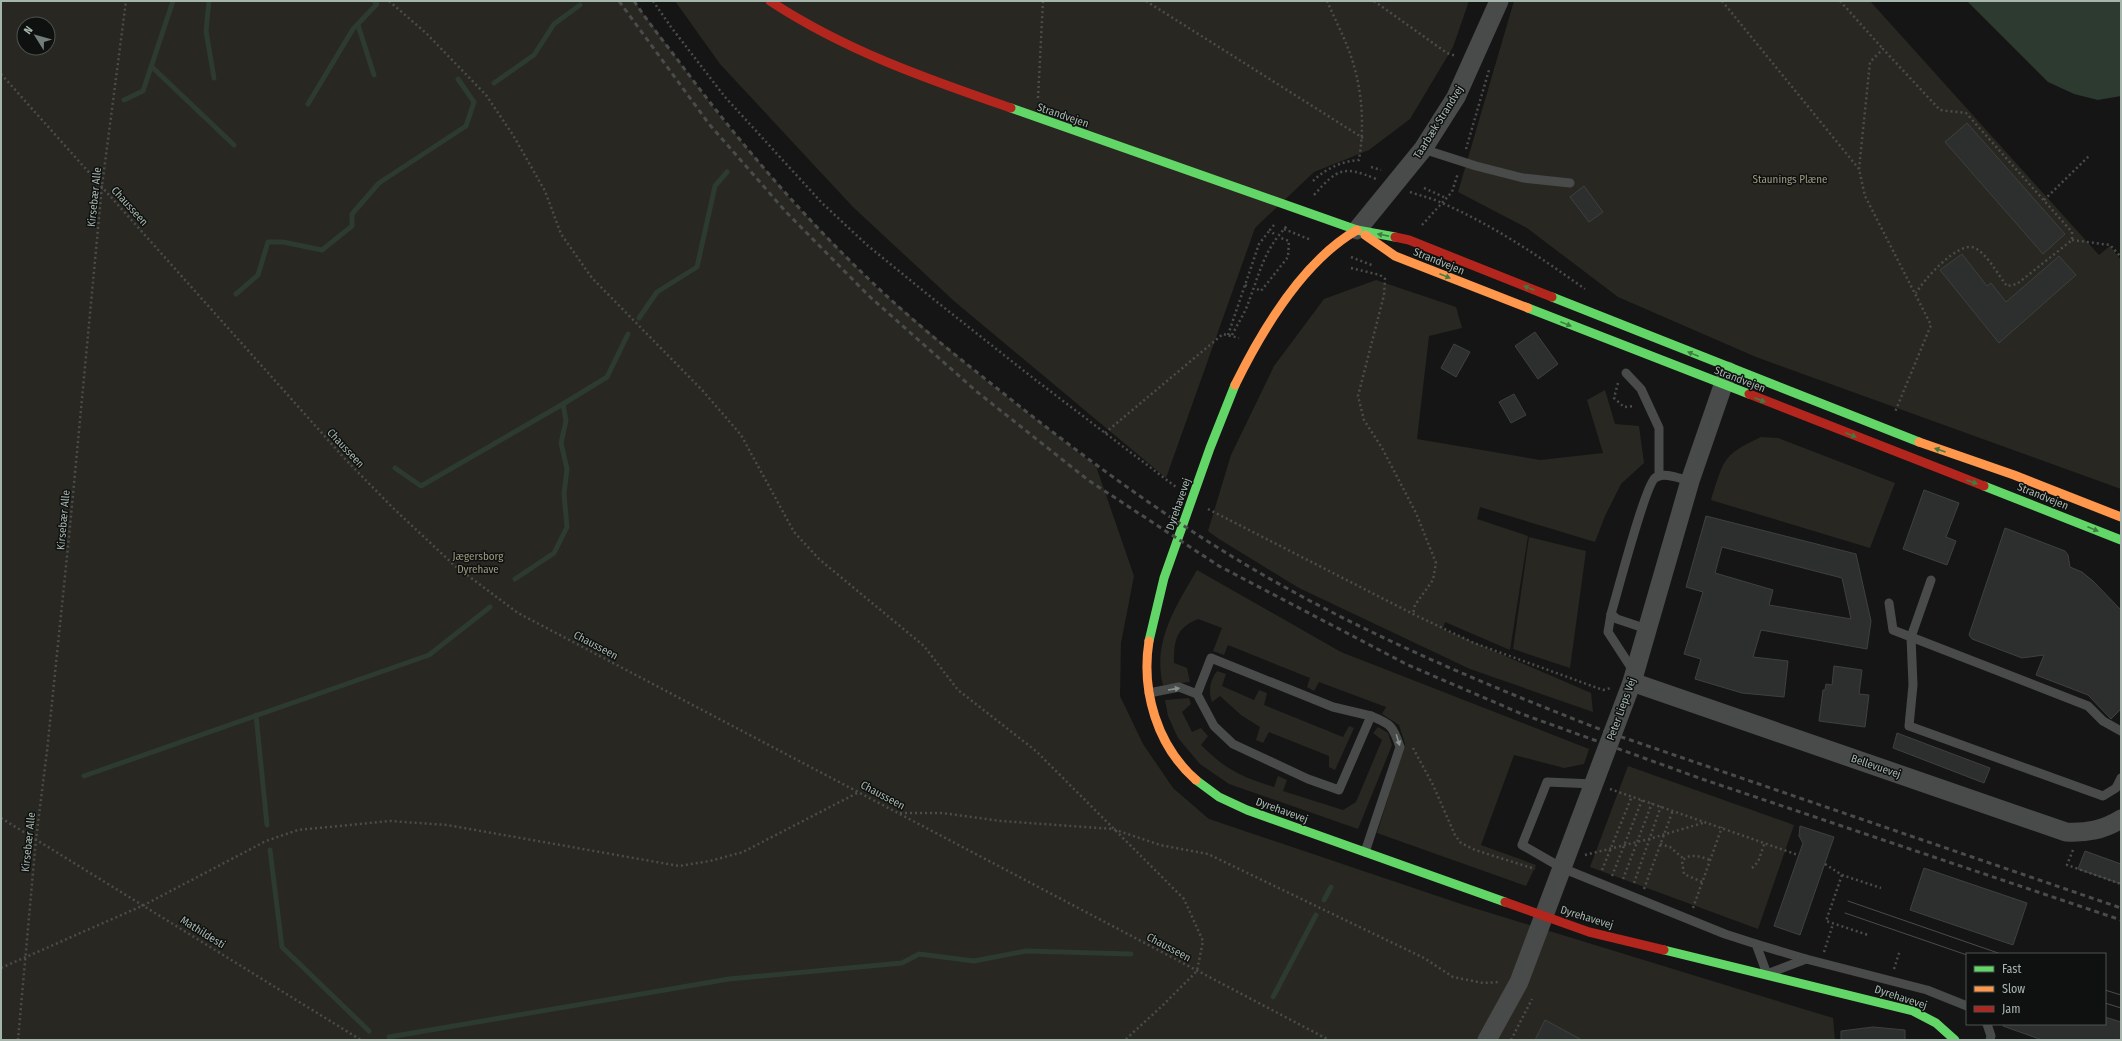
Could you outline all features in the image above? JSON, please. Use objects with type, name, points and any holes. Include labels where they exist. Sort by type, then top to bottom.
[{"type":"main road","name":"Strandvejen","points":[[770,1],[784,11],[854,48],[905,71],[1357,230],[1409,240],[1726,377],[1917,462],[2010,485],[2121,517]]},
{"type":"main road","name":"Strandvejen","points":[[1357,230],[1396,256],[1409,262],[1726,377],[1888,428],[2010,485],[2121,540]]},
{"type":"main road","name":"Dyrehavevej","points":[[1357,230],[1330,248],[1286,299],[1256,343],[1231,394],[1196,488],[1160,593],[1150,635],[1148,661],[1149,694],[1157,724],[1172,752],[1194,779],[1218,796],[1247,810],[1589,932],[1767,974],[1913,1011],[1941,1026],[1955,1040]]},
{"type":"street","name":"Taarbæk Strandvej","points":[[1357,230],[1423,149],[1456,97],[1483,61],[1499,1]]},
{"type":"street","name":"Peter Lieps Vej","points":[[1487,1040],[1519,982],[1602,764],[1633,677],[1690,481],[1726,377]]},
{"type":"street","name":"Bellevuevej","points":[[1633,677],[2066,832],[2082,833],[2104,828],[2121,819]]},
{"type":"lane","points":[[1423,149],[1462,162],[1523,178],[1570,183]]},
{"type":"lane","points":[[1623,376],[1641,389],[1658,428],[1659,476]]},
{"type":"lane","points":[[1633,677],[1608,632],[1611,614],[1649,484],[1656,476],[1663,475],[1690,481]]},
{"type":"lane","points":[[1931,580],[1911,638],[1913,686],[1909,726],[2103,796],[2118,790],[2121,778]]},
{"type":"lane","points":[[1889,603],[1893,630],[2088,706],[2103,720],[2121,731]]},
{"type":"lane","points":[[1611,614],[1617,619],[1647,629]]},
{"type":"lane","points":[[1197,694],[1211,658],[1333,707],[1371,716],[1388,723],[1394,730],[1400,747],[1364,852]]},
{"type":"lane","points":[[1149,694],[1179,687],[1197,694],[1214,726],[1233,744],[1308,779],[1339,790],[1371,716]]},
{"type":"lane","points":[[1594,784],[1547,782],[1522,845],[1562,870],[1598,882],[1725,934],[1820,963],[1927,990],[1966,1006]]},
{"type":"lane","points":[[1756,944],[1767,974],[1806,959]]},
{"type":"lane","points":[[1988,1025],[1990,1028],[1990,1040]]},
{"type":"path","name":"Kirsebær Alle","points":[[18,1040],[36,839],[64,584],[102,186],[126,1]]},
{"type":"path","points":[[389,1],[426,33],[486,95],[513,135],[545,191],[561,234],[592,278],[703,391],[741,436],[794,532],[819,559],[924,646],[958,690],[1036,751],[1113,830],[1184,899],[1204,941],[1197,970],[1162,1006],[1125,1040]]},
{"type":"path","points":[[653,1],[725,97],[822,203],[902,274],[1033,378],[1177,488]]},
{"type":"path","points":[[1037,118],[1043,1]]},
{"type":"path","points":[[1146,1],[1362,138]]},
{"type":"path","points":[[1313,181],[1330,168],[1348,161],[1359,160],[1362,138],[1362,110],[1354,66],[1327,1]]},
{"type":"path","points":[[1374,1],[1447,53],[1483,61],[1462,162],[1452,192],[1441,202],[1420,227]]},
{"type":"path","points":[[1381,6],[1382,1]]},
{"type":"path","points":[[1722,1],[1859,168]]},
{"type":"path","points":[[1840,1],[1940,110],[1966,113],[2072,232],[2072,240]]},
{"type":"path","points":[[1883,49],[1870,62],[1859,168],[1865,196],[1916,293],[1931,325],[1888,428]]},
{"type":"path","name":"Chausseen","points":[[1,74],[102,186],[251,356],[345,459],[392,507],[455,566],[518,613],[1329,1040]]},
{"type":"path","points":[[2044,200],[2090,155]]},
{"type":"path","points":[[1371,166],[1381,170]]},
{"type":"path","points":[[1324,184],[1346,170],[1357,171],[1374,178]]},
{"type":"path","points":[[1424,188],[1446,198]]},
{"type":"path","points":[[1418,195],[1441,202],[1505,236],[1542,258],[1591,292]]},
{"type":"path","points":[[1228,335],[1259,244],[1274,225]]},
{"type":"path","points":[[1105,433],[1223,334],[1232,335],[1245,311],[1264,256],[1284,228],[1330,248]]},
{"type":"path","points":[[1270,230],[1274,234]]},
{"type":"path","points":[[1257,289],[1261,291],[1288,257],[1290,241],[1281,238]]},
{"type":"path","points":[[1916,293],[1924,280],[1941,264],[1966,247],[1974,248],[1982,254],[2007,286],[2017,284],[2072,240],[2110,245],[2121,257]]},
{"type":"path","points":[[1351,268],[1380,275],[1385,279],[1384,295],[1358,396],[1364,420],[1382,448],[1416,513],[1436,563],[1434,580],[1414,605],[1413,614]]},
{"type":"path","points":[[1245,285],[1249,287]]},
{"type":"path","points":[[1623,376],[1614,398],[1624,406],[1648,403]]},
{"type":"path","points":[[1207,508],[1219,516],[1413,614],[1474,643],[1603,690],[1633,677]]},
{"type":"path","points":[[1412,740],[1412,748],[1433,785],[1455,835],[1462,843],[1475,850],[1536,869],[1562,870],[1612,848],[1624,846],[1706,822]]},
{"type":"path","points":[[1594,784],[1662,806],[1798,855]]},
{"type":"path","points":[[1,968],[144,905],[266,841],[298,830],[390,821],[447,825],[679,866],[710,861],[743,852],[859,792]]},
{"type":"path","points":[[1598,882],[1632,796]]},
{"type":"path","points":[[1608,886],[1642,800]]},
{"type":"path","points":[[1619,891],[1652,803]]},
{"type":"path","points":[[1629,895],[1662,806]]},
{"type":"path","points":[[1640,900],[1673,810]]},
{"type":"path","points":[[900,813],[942,813],[1001,821],[1113,830],[1160,845],[1208,854],[1424,958],[1454,977],[1483,983],[1519,982]]},
{"type":"path","name":"Mathildesti","points":[[1,818],[361,1040]]},
{"type":"path","points":[[1695,900],[1722,828]]},
{"type":"path","points":[[2082,833],[2067,865],[2121,884]]},
{"type":"path","points":[[1752,868],[1758,862],[1765,842]]},
{"type":"path","points":[[1660,844],[1670,847],[1684,859]]},
{"type":"path","points":[[1684,859],[1693,856],[1710,860]]},
{"type":"path","points":[[1684,859],[1682,867],[1684,874],[1702,882]]},
{"type":"path","points":[[1825,864],[1842,875],[1880,888]]},
{"type":"path","points":[[1842,875],[1826,921],[1868,935]]},
{"type":"path","points":[[1820,963],[1834,924]]},
{"type":"path","points":[[1890,981],[1900,950]]},
{"type":"green space","name":"Jægersborg Dyrehave","points":[[1,1],[634,1],[720,116],[795,204],[875,286],[987,381],[1096,466],[1134,576],[1121,643],[1120,696],[1143,744],[1173,788],[1209,819],[1464,905],[1833,1018],[1835,1040],[1,1040]]},
{"type":"green space","points":[[675,1],[1469,1],[1453,47],[1410,119],[1369,150],[1314,172],[1255,228],[1166,478],[954,301],[853,207],[720,64]]},
{"type":"green space","name":"Staunings Plæne","points":[[1514,1],[1870,1],[2099,255],[2110,246],[2121,260],[2121,489],[1756,357],[1618,297],[1527,228],[1458,192]]},
{"type":"green space","points":[[1376,280],[1456,307],[1462,328],[1429,336],[1417,439],[1540,460],[1603,453],[1587,400],[1605,390],[1615,424],[1639,426],[1644,463],[1621,484],[1605,516],[1595,542],[1480,507],[1477,519],[1528,536],[1510,650],[1445,622],[1443,629],[1591,693],[1593,712],[1470,669],[1299,588],[1208,531],[1231,455],[1274,366],[1324,299]]},
{"type":"green space","points":[[1761,437],[1778,438],[1895,483],[1870,548],[1711,500],[1722,467],[1726,460],[1731,454]]},
{"type":"green space","points":[[1529,537],[1586,551],[1570,668],[1513,649]]},
{"type":"green space","points":[[1197,570],[1341,652],[1589,749],[1584,764],[1564,768],[1514,755],[1481,845],[1536,865],[1526,886],[1377,833],[1405,744],[1399,725],[1382,714],[1386,707],[1319,682],[1314,691],[1307,687],[1310,678],[1228,645],[1224,655],[1213,651],[1222,628],[1198,619],[1185,626],[1181,631],[1176,641],[1175,648],[1174,663],[1187,668],[1190,682],[1163,685],[1160,669],[1163,639],[1174,611]]},
{"type":"green space","points":[[1217,671],[1226,674],[1222,686],[1254,700],[1259,690],[1267,693],[1264,705],[1343,737],[1349,726],[1354,728],[1335,770],[1329,767],[1329,756],[1269,732],[1263,743],[1256,740],[1260,727],[1241,715],[1220,696],[1212,702],[1210,686]]},
{"type":"green space","points":[[1189,698],[1191,704],[1182,712],[1192,732],[1201,728],[1208,736],[1201,745],[1218,761],[1243,776],[1274,787],[1278,776],[1287,780],[1283,791],[1343,810],[1356,802],[1382,740],[1373,733],[1378,727],[1388,733],[1392,745],[1358,829],[1229,784],[1200,764],[1178,738],[1168,716],[1165,700]]},
{"type":"green space","points":[[1628,766],[1794,825],[1758,929],[1590,867]]},
{"type":"shaded area","points":[[1967,1],[2121,1],[2121,96],[2098,100],[2074,94],[2048,82]]},
{"type":"building","points":[[1967,123],[2065,234],[2043,254],[1945,142]]},
{"type":"building","points":[[1584,186],[1603,212],[1589,222],[1570,197]]},
{"type":"building","points":[[1962,254],[1987,286],[1991,283],[2006,302],[2059,256],[2076,275],[1999,343],[1940,270]]},
{"type":"building","points":[[1535,332],[1558,364],[1538,379],[1515,346]]},
{"type":"building","points":[[1454,344],[1470,352],[1456,377],[1441,368]]},
{"type":"building","points":[[1514,394],[1526,415],[1511,423],[1499,402]]},
{"type":"building","points":[[1924,490],[1959,503],[1946,537],[1956,541],[1947,565],[1903,549]]},
{"type":"building","points":[[1706,516],[1856,554],[1871,621],[1867,649],[1761,630],[1753,657],[1788,661],[1784,697],[1742,693],[1695,679],[1701,659],[1684,654],[1703,592],[1686,587]],"holes":[[[1722,547],[1842,578],[1851,619],[1769,605],[1773,590],[1715,573]]]},
{"type":"building","points":[[2005,528],[2065,551],[2068,555],[2070,567],[2082,572],[2093,581],[2121,610],[2121,709],[2111,719],[2088,695],[2036,675],[2044,655],[2022,658],[1972,639],[1969,635]]},
{"type":"building","points":[[1834,666],[1862,670],[1859,694],[1869,695],[1865,727],[1819,721],[1823,690],[1825,690],[1826,684],[1832,685]]},
{"type":"building","points":[[1897,733],[1990,768],[1984,783],[1893,748]]},
{"type":"building","points":[[1800,826],[1834,837],[1800,935],[1774,926],[1803,843],[1799,836]]},
{"type":"building","points":[[2085,851],[2121,864],[2121,884],[2078,869]]},
{"type":"building","points":[[1924,868],[2027,903],[2013,945],[1910,910]]},
{"type":"building","points":[[2106,1017],[2121,1022],[2121,1040],[2042,1040],[2003,1026],[2106,1025]]},
{"type":"building","points":[[1545,1020],[1582,1040],[1535,1040]]},
{"type":"building","points":[[1873,1027],[1905,1030],[1905,1040],[1841,1040],[1841,1031]]},
{"type":"waterway","points":[[124,100],[143,91],[173,1]]},
{"type":"waterway","points":[[209,1],[206,31],[214,78]]},
{"type":"waterway","points":[[308,104],[353,29],[377,4],[374,1]]},
{"type":"waterway","points":[[494,83],[534,55],[554,24],[580,5]]},
{"type":"waterway","points":[[358,25],[374,75]]},
{"type":"waterway","points":[[152,67],[234,145]]},
{"type":"waterway","points":[[236,294],[258,275],[268,242],[283,242],[322,250],[352,226],[352,214],[379,183],[466,126],[474,102],[458,79]]},
{"type":"waterway","points":[[639,318],[657,292],[697,267],[715,186],[727,172]]},
{"type":"waterway","points":[[515,579],[554,553],[567,527],[564,494],[567,469],[561,443],[566,421],[563,404],[607,377],[628,334]]},
{"type":"waterway","points":[[395,468],[421,486],[563,404]]},
{"type":"waterway","points":[[84,776],[429,655],[490,607]]},
{"type":"waterway","points":[[256,715],[267,825]]},
{"type":"waterway","points":[[270,850],[282,947],[369,1031]]},
{"type":"waterway","points":[[1324,900],[1331,887]]},
{"type":"waterway","points":[[1273,997],[1316,915]]},
{"type":"waterway","points":[[389,1037],[729,979],[902,963],[919,954],[974,961],[1026,951],[1131,954]]},
{"type":"tram line","points":[[1848,901],[1998,953]]},
{"type":"tram line","points":[[1845,913],[1966,955]]},
{"type":"tram line","points":[[2106,990],[2121,995]]},
{"type":"tram line","points":[[2106,1003],[2121,1008]]},
{"type":"railway","points":[[619,1],[709,124],[787,213],[869,296],[976,391],[1088,480],[1219,566],[1408,665],[1522,714],[1702,779],[2121,920]]},
{"type":"railway","points":[[634,1],[653,28],[753,155],[824,235],[875,285],[910,317],[1055,434],[1119,482],[1220,549],[1290,590],[1367,630],[1446,666],[1607,732],[2121,908]]},
{"type":"traffic: fast","points":[[1011,108],[1357,230],[1395,237]]},
{"type":"traffic: fast","points":[[1552,297],[1919,442]]},
{"type":"traffic: fast","points":[[1528,308],[1749,394]]},
{"type":"traffic: fast","points":[[1149,641],[1164,578],[1210,448],[1235,385]]},
{"type":"traffic: fast","points":[[1984,486],[2121,540]]},
{"type":"traffic: fast","points":[[1196,780],[1219,797],[1247,810],[1505,902]]},
{"type":"traffic: fast","points":[[1664,950],[1913,1011],[1936,1023],[1955,1040]]},
{"type":"traffic: slow","points":[[1235,385],[1258,342],[1286,298],[1319,260],[1337,243],[1357,230]]},
{"type":"traffic: slow","points":[[1365,235],[1395,256],[1528,308]]},
{"type":"traffic: slow","points":[[1919,442],[2014,475],[2121,517]]},
{"type":"traffic: slow","points":[[1149,641],[1147,679],[1155,716],[1171,751],[1182,766],[1196,780]]},
{"type":"traffic: jam","points":[[770,1],[798,18],[857,49],[948,86],[1011,108]]},
{"type":"traffic: jam","points":[[1395,237],[1409,240],[1552,297]]},
{"type":"traffic: jam","points":[[1749,394],[1984,486]]},
{"type":"traffic: jam","points":[[1505,902],[1589,932],[1664,950]]}]
